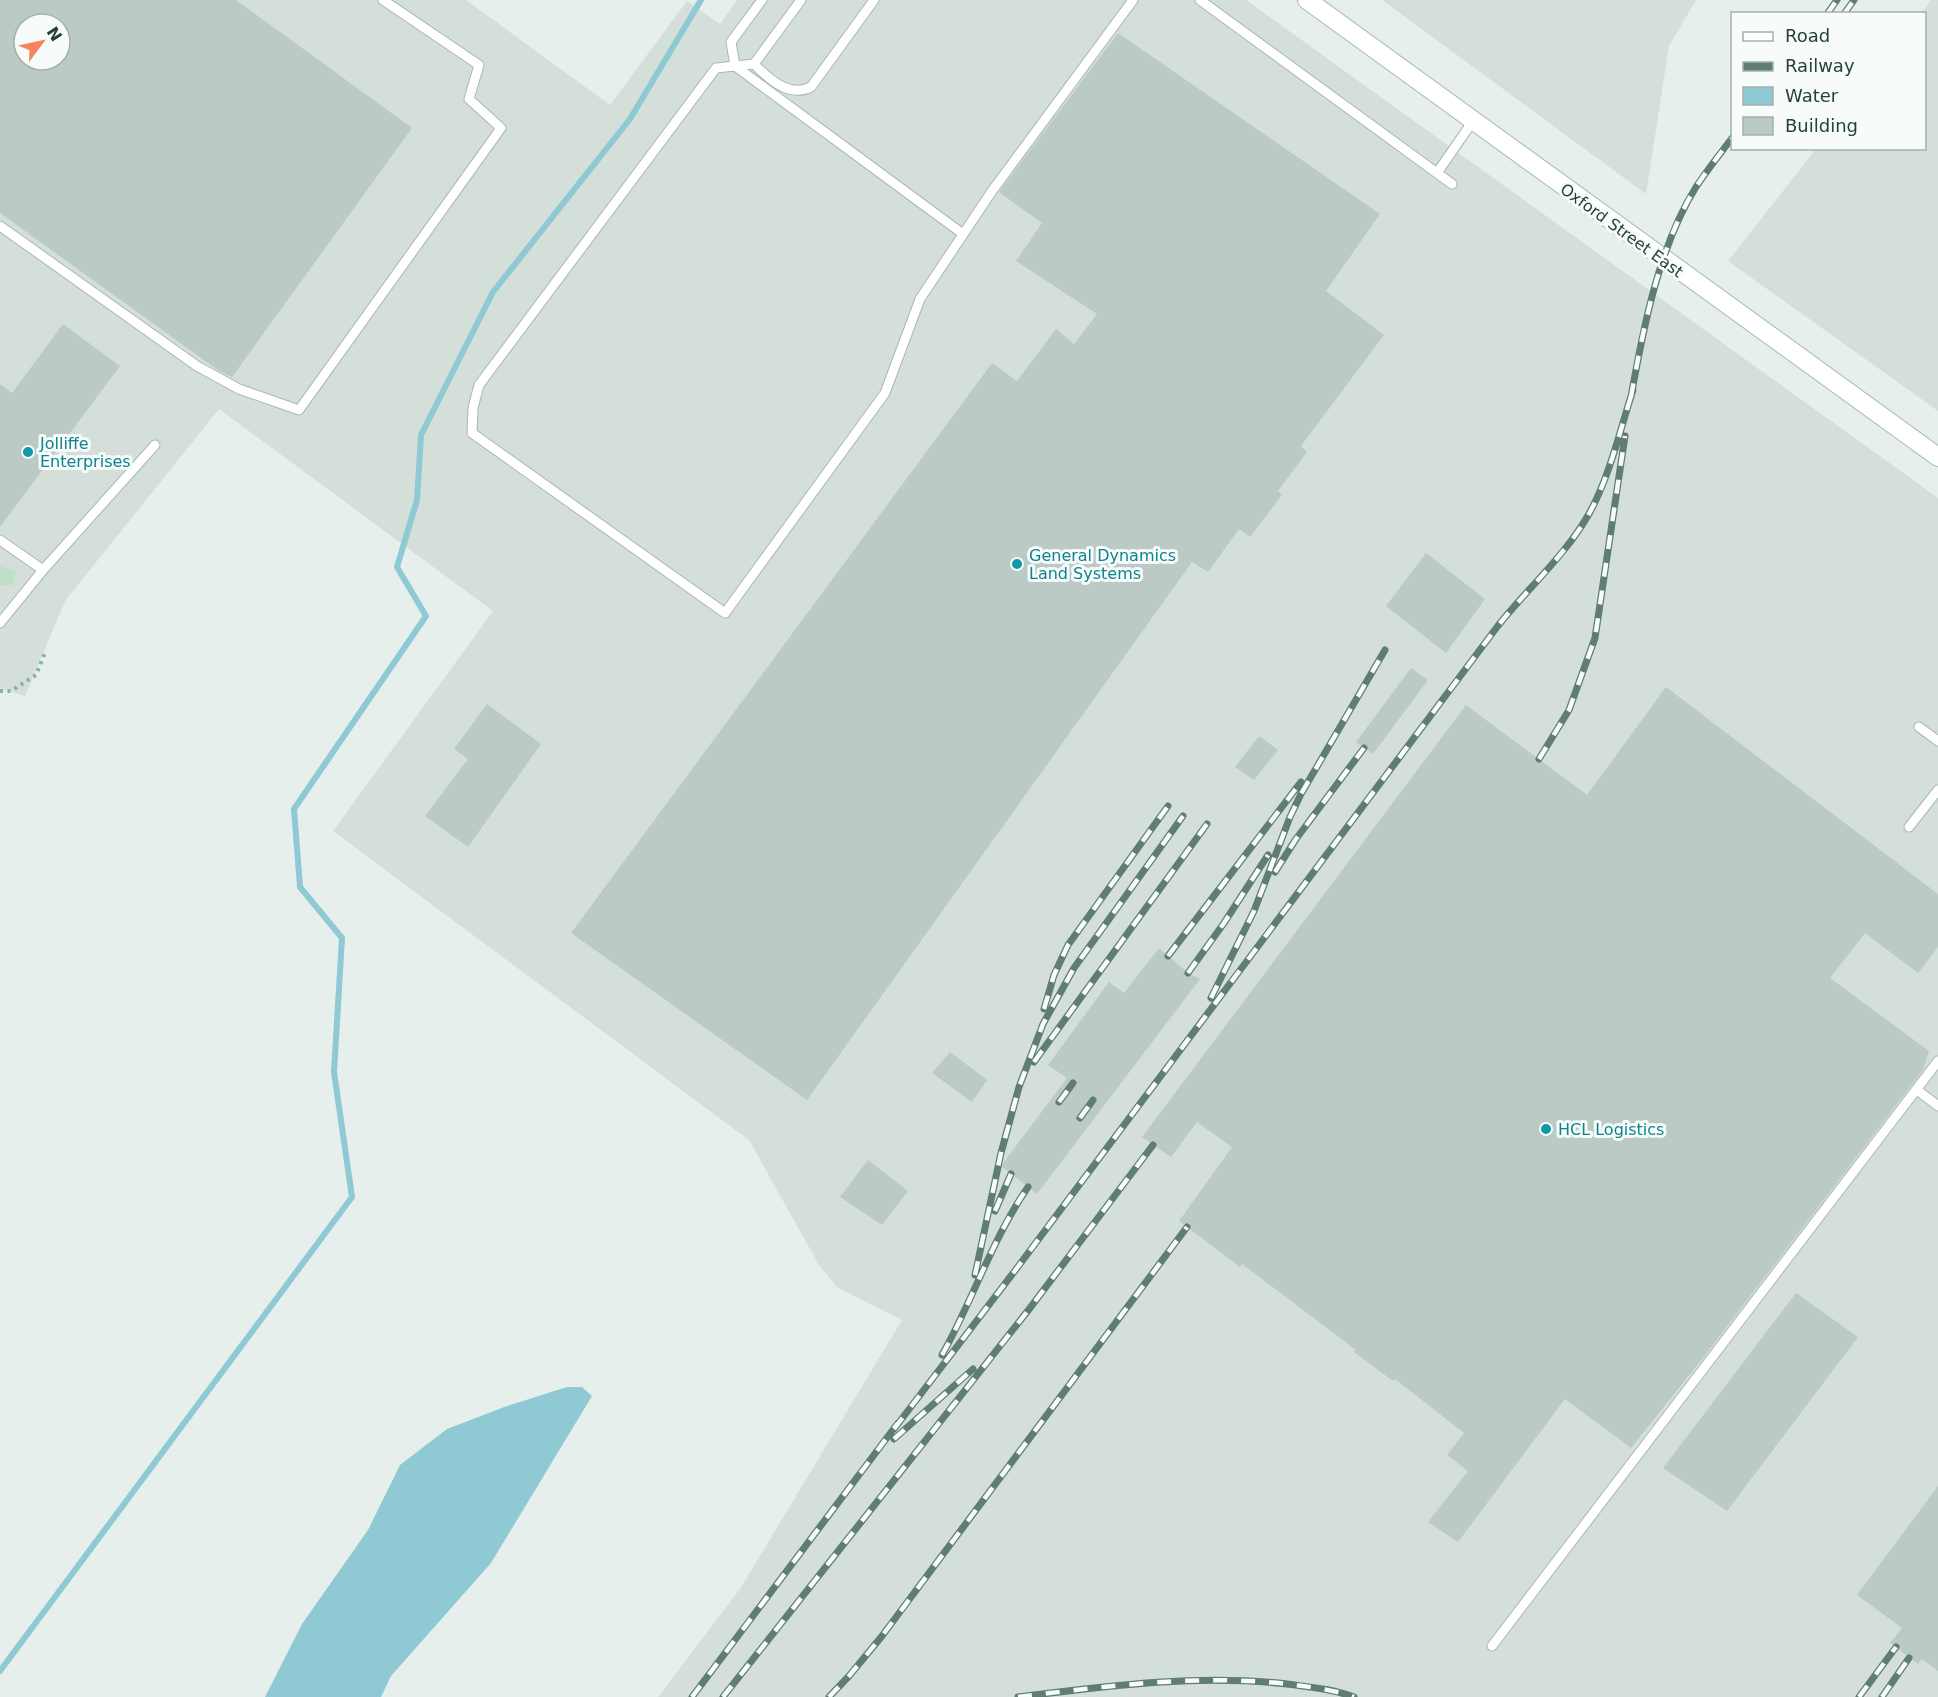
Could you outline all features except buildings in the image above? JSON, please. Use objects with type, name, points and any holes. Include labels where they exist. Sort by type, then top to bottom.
[{"type":"main road","name":"Oxford Street East","points":[[1307,0],[1938,458]]},
{"type":"lane","points":[[0,226],[197,366],[239,389],[299,410],[501,128],[469,99],[479,65],[383,0]]},
{"type":"lane","points":[[762,0],[731,42],[735,66],[963,234]]},
{"type":"lane","points":[[801,0],[754,64],[716,68],[479,385],[473,408],[472,433],[725,613],[885,393],[920,299],[992,191],[1132,0]]},
{"type":"lane","points":[[754,64],[767,77],[788,90],[805,90],[811,87],[874,0]]},
{"type":"lane","points":[[1200,0],[1452,184]]},
{"type":"lane","points":[[1437,172],[1473,121]]},
{"type":"lane","points":[[0,623],[43,570],[155,445]]},
{"type":"lane","points":[[0,540],[43,570]]},
{"type":"lane","points":[[1919,727],[1938,741]]},
{"type":"lane","points":[[1909,827],[1938,790]]},
{"type":"lane","points":[[1492,1646],[1938,1061]]},
{"type":"lane","points":[[1917,1089],[1938,1106]]},
{"type":"path","points":[[0,691],[11,691],[36,675],[46,651]]},
{"type":"shaded area","points":[[0,0],[466,0],[610,105],[687,1],[720,24],[737,0],[1246,0],[1938,498],[1938,1697],[658,1697],[740,1589],[902,1320],[837,1287],[819,1265],[749,1140],[333,831],[493,611],[219,409],[65,601],[25,696],[0,688]]},
{"type":"shaded area","points":[[1382,0],[1696,0],[1669,46],[1646,194]]},
{"type":"shaded area","points":[[1931,0],[1938,0],[1938,411],[1728,261],[1815,150],[1926,150],[1926,12],[1922,12]]},
{"type":"green space","points":[[0,566],[16,571],[13,585],[0,585]]},
{"type":"water","points":[[567,1387],[582,1387],[592,1396],[491,1563],[391,1676],[381,1697],[265,1697],[302,1624],[368,1530],[400,1465],[447,1429],[507,1406]]},
{"type":"waterway","points":[[0,1671],[352,1197],[334,1072],[342,938],[300,887],[294,809],[426,616],[397,567],[417,500],[421,435],[493,292],[630,119],[701,0]]},
{"type":"railway","points":[[1828,12],[1837,0]]},
{"type":"railway","points":[[1845,12],[1854,0]]},
{"type":"railway","points":[[1631,397],[1647,316],[1662,261],[1672,235],[1696,187],[1731,139]]},
{"type":"railway","points":[[894,1429],[1497,627],[1581,527],[1603,483],[1633,390]]},
{"type":"railway","points":[[1539,759],[1569,710],[1595,638],[1625,436]]},
{"type":"railway","points":[[1211,998],[1254,911],[1301,794],[1385,650]]},
{"type":"railway","points":[[1275,872],[1296,839],[1364,748]]},
{"type":"railway","points":[[1168,956],[1301,782]]},
{"type":"railway","points":[[1044,1009],[1054,975],[1068,945],[1168,806]]},
{"type":"railway","points":[[975,1275],[1001,1153],[1019,1087],[1043,1024],[1074,968],[1183,816]]},
{"type":"railway","points":[[1034,1062],[1207,824]]},
{"type":"railway","points":[[1188,973],[1268,855]]},
{"type":"railway","points":[[1059,1102],[1073,1083]]},
{"type":"railway","points":[[1080,1118],[1093,1100]]},
{"type":"railway","points":[[723,1697],[1030,1308],[1153,1145]]},
{"type":"railway","points":[[995,1211],[1011,1174]]},
{"type":"railway","points":[[942,1355],[1004,1227],[1028,1187]]},
{"type":"railway","points":[[829,1697],[882,1636],[1187,1227]]},
{"type":"railway","points":[[894,1439],[973,1369]]},
{"type":"railway","points":[[692,1697],[898,1423]]},
{"type":"railway","points":[[1859,1697],[1896,1647]]},
{"type":"railway","points":[[1882,1697],[1909,1658]]},
{"type":"railway","points":[[1018,1697],[1118,1685],[1220,1680],[1287,1684],[1329,1690],[1354,1697]]},
{"type":"place","name":"Jolliffe Enterprises","points":[[28,452]]},
{"type":"place","name":"General Dynamics Land Systems","points":[[1017,564]]},
{"type":"place","name":"HCL Logistics","points":[[1546,1129]]}]
